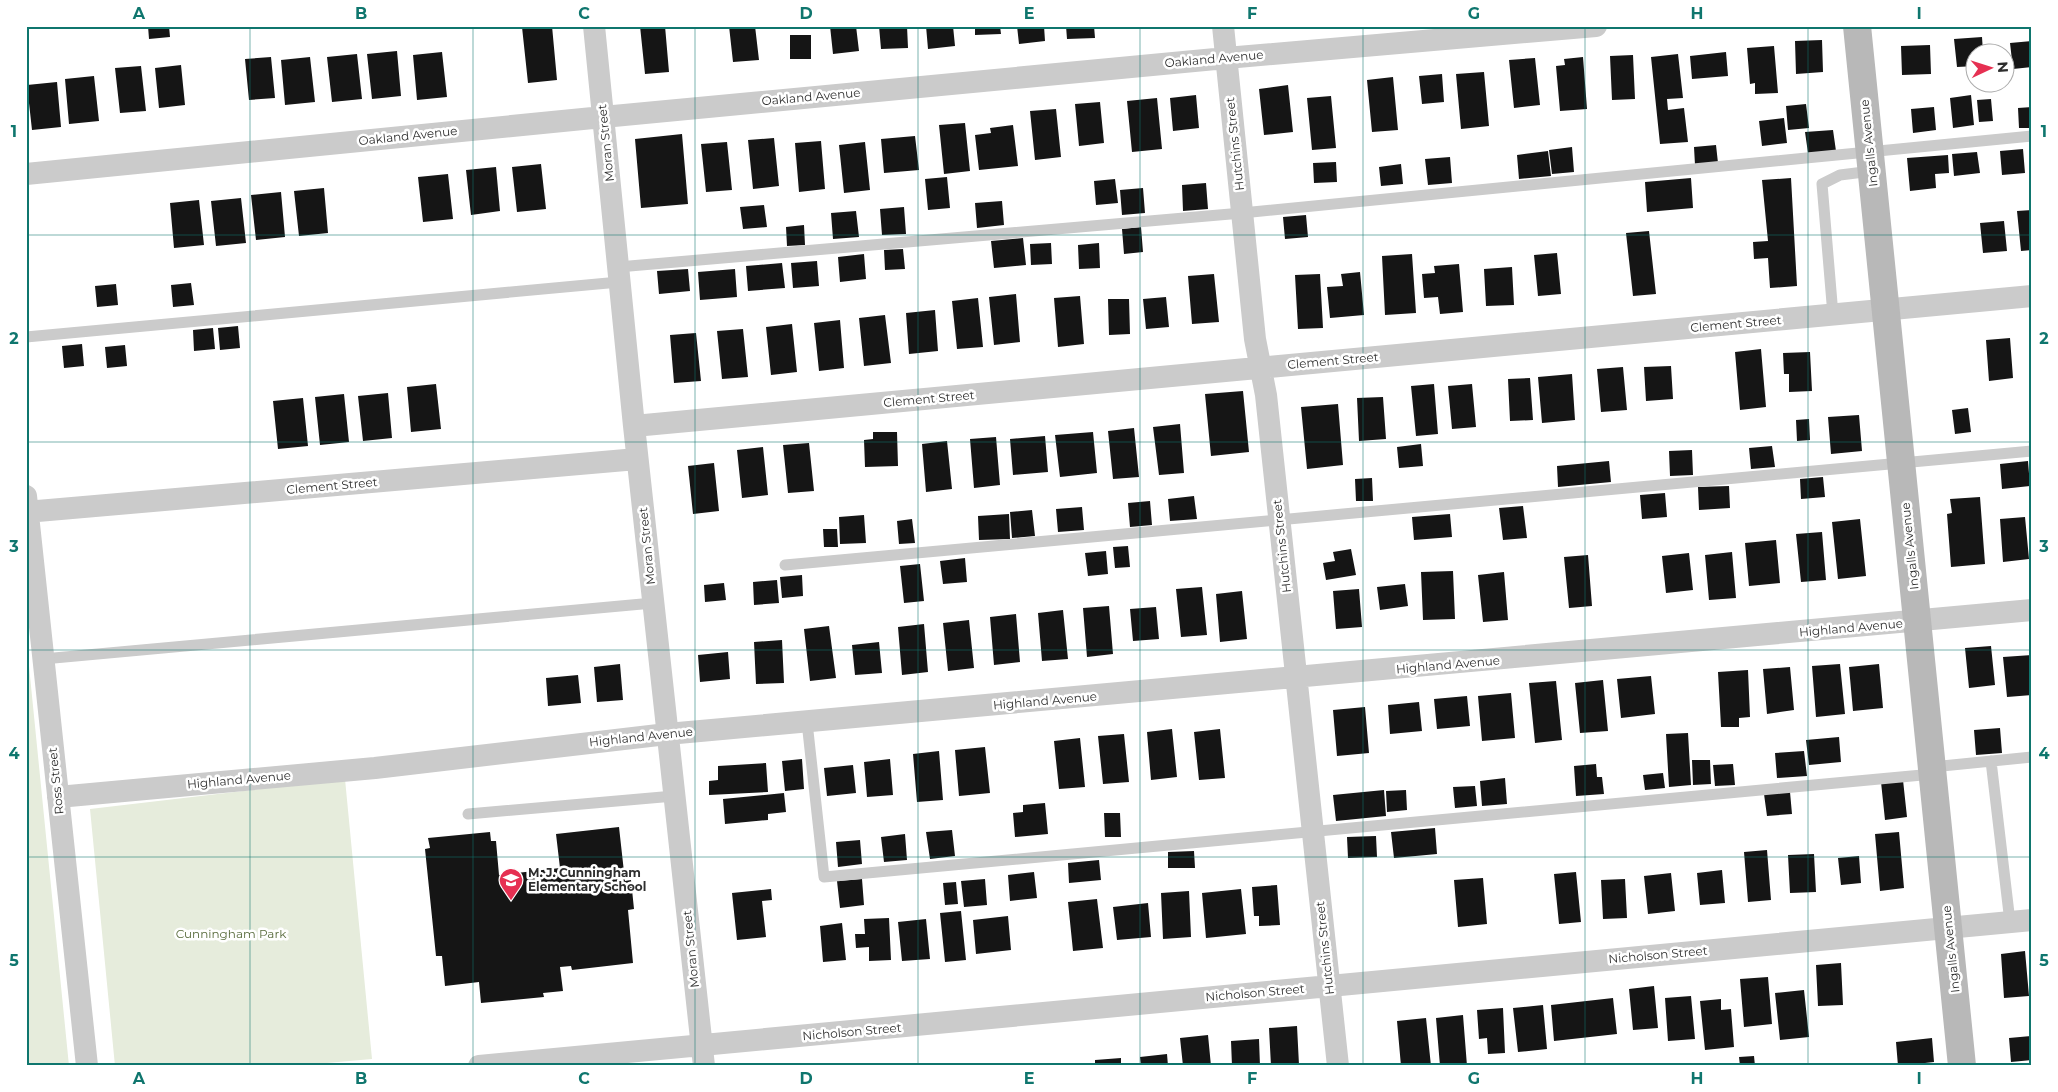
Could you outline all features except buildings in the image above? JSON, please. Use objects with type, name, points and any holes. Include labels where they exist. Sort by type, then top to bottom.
[{"type":"street","name":"Moran Street","points":[[594,26],[637,459],[703,1056]]},
{"type":"street","name":"Hutchins Street","points":[[1223,26],[1254,339],[1266,395],[1338,1066]]},
{"type":"street","name":"Oakland Avenue","points":[[26,174],[1226,58],[1534,29],[1596,26]]},
{"type":"street","name":"Ingalls Avenue","points":[[1857,26],[1962,1066]]},
{"type":"street","name":"Clement Street","points":[[634,426],[2032,296]]},
{"type":"street","name":"Clement Street","points":[[27,507],[637,459]]},
{"type":"street","name":"Ross Street","points":[[27,507],[87,1066]]},
{"type":"street","name":"Highland Avenue","points":[[58,797],[375,768],[667,734],[1918,622],[2032,610]]},
{"type":"street","name":"Nicholson Street","points":[[479,1066],[703,1056],[1329,986],[2021,921]]},
{"type":"lane","points":[[26,338],[619,274],[1242,213],[1871,162],[2032,136]]},
{"type":"lane","points":[[1833,315],[1822,184],[1871,162]]},
{"type":"lane","points":[[785,565],[2032,451]]},
{"type":"lane","points":[[43,659],[653,603]]},
{"type":"lane","points":[[807,722],[824,877],[1102,852],[1933,770],[2032,757]]},
{"type":"lane","points":[[1991,761],[2021,921]]},
{"type":"lane","points":[[468,814],[674,796]]},
{"type":"green space","points":[[26,636],[69,1066],[26,1066]]},
{"type":"green space","name":"Cunningham Park","points":[[345,779],[372,1059],[293,1066],[115,1066],[90,809]]},
{"type":"place","name":"M. J. Cunningham Elementary School","points":[[511,901]]}]
